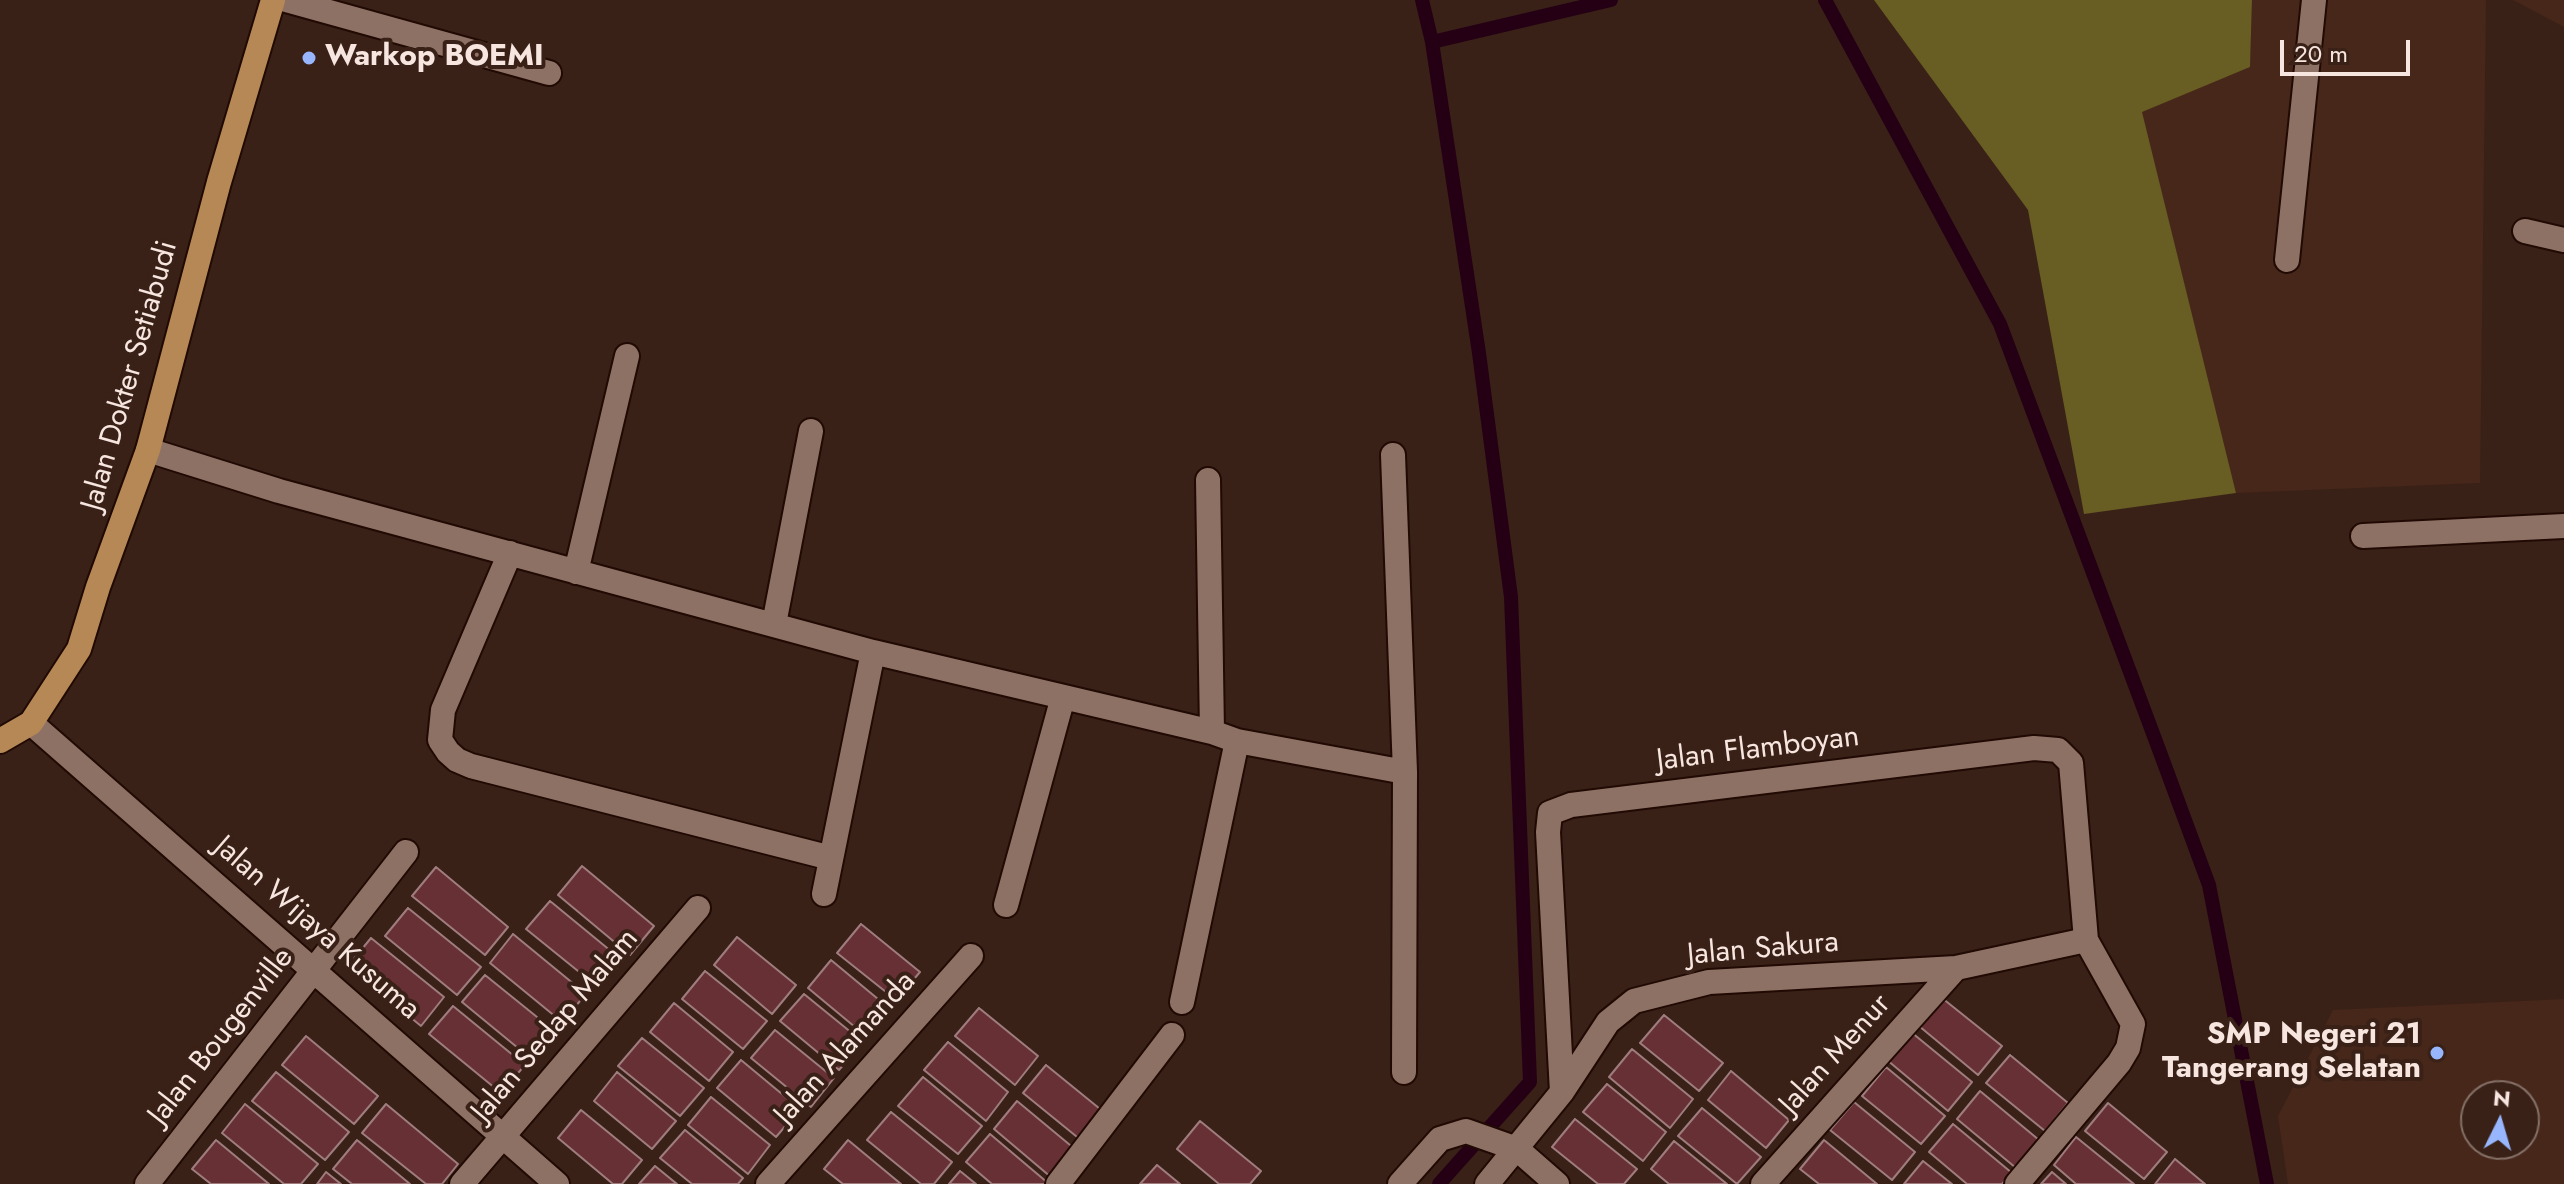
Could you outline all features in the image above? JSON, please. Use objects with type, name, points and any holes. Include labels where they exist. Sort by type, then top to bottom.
[{"type":"main road","name":"Jalan Dokter Setiabudi","points":[[0,741],[31,723],[79,649],[148,450],[219,182],[273,0]]},
{"type":"street","points":[[286,0],[549,73]]},
{"type":"street","points":[[2287,260],[2314,0]]},
{"type":"street","points":[[2525,231],[2564,240]]},
{"type":"street","points":[[576,572],[627,356]]},
{"type":"street","points":[[774,624],[811,431]]},
{"type":"street","points":[[148,450],[279,491],[873,652],[1212,732],[1237,741],[1405,772]]},
{"type":"street","points":[[1393,455],[1405,772],[1404,1072]]},
{"type":"street","points":[[1208,480],[1212,732]]},
{"type":"street","points":[[2363,536],[2564,526]]},
{"type":"street","points":[[510,553],[443,710],[440,740],[448,752],[471,766],[831,858]]},
{"type":"street","points":[[824,894],[873,652]]},
{"type":"street","points":[[1006,905],[1063,697]]},
{"type":"street","name":"Jalan Wijaya Kusuma","points":[[31,723],[557,1184]]},
{"type":"street","points":[[1182,1002],[1237,741]]},
{"type":"street","name":"Jalan Flamboyan","points":[[1562,1092],[1548,832],[1550,813],[1571,805],[2034,748],[2058,750],[2071,763],[2086,940]]},
{"type":"street","name":"Jalan Bougenville","points":[[147,1184],[406,852]]},
{"type":"street","name":"Jalan Sedap Malam","points":[[462,1184],[698,908]]},
{"type":"street","points":[[2017,1184],[2128,1048],[2133,1024],[2086,940]]},
{"type":"street","name":"Jalan Sakura","points":[[1487,1184],[1562,1092],[1608,1022],[1634,1001],[1709,982],[1956,968],[2086,940]]},
{"type":"street","name":"Jalan Alamanda","points":[[768,1184],[971,956]]},
{"type":"street","name":"Jalan Menur","points":[[1763,1184],[1956,968]]},
{"type":"street","points":[[1058,1184],[1172,1035]]},
{"type":"street","points":[[1400,1184],[1440,1139],[1466,1131],[1517,1149],[1557,1184]]},
{"type":"shaded area","points":[[1874,0],[2252,0],[2250,67],[2142,112],[2236,493],[2084,514],[2028,210]]},
{"type":"shaded area","points":[[2252,0],[2486,0],[2480,483],[2236,493],[2141,111],[2250,67]]},
{"type":"shaded area","points":[[2513,0],[2564,0],[2564,27]]},
{"type":"shaded area","name":"SMP Negeri 21 Tangerang Selatan","points":[[2564,999],[2564,1184],[2288,1184],[2278,1116],[2333,1010]]},
{"type":"building","points":[[582,866],[654,926],[630,955],[558,895]]},
{"type":"building","points":[[436,867],[508,927],[485,955],[412,896]]},
{"type":"building","points":[[550,901],[623,961],[599,988],[526,929]]},
{"type":"building","points":[[408,908],[481,967],[457,995],[385,936]]},
{"type":"building","points":[[861,924],[920,972],[896,1000],[837,953]]},
{"type":"building","points":[[513,934],[586,994],[562,1022],[490,963]]},
{"type":"building","points":[[737,937],[796,985],[772,1014],[714,965]]},
{"type":"building","points":[[371,938],[444,997],[421,1026],[348,966]]},
{"type":"building","points":[[831,960],[890,1009],[867,1037],[808,988]]},
{"type":"building","points":[[705,971],[767,1021],[743,1049],[682,999]]},
{"type":"building","points":[[485,975],[558,1034],[535,1062],[462,1002]]},
{"type":"building","points":[[804,994],[863,1042],[839,1070],[780,1021]]},
{"type":"building","points":[[1942,998],[2002,1046],[1978,1075],[1919,1026]]},
{"type":"building","points":[[674,1003],[733,1052],[709,1081],[650,1032]]},
{"type":"building","points":[[453,1006],[525,1065],[501,1093],[429,1034]]},
{"type":"building","points":[[979,1008],[1038,1056],[1015,1085],[955,1036]]},
{"type":"building","points":[[1664,1015],[1723,1063],[1699,1091],[1640,1043]]},
{"type":"building","points":[[775,1030],[834,1078],[811,1107],[751,1058]]},
{"type":"building","points":[[1911,1032],[1972,1082],[1948,1111],[1887,1060]]},
{"type":"building","points":[[306,1036],[378,1096],[354,1124],[282,1065]]},
{"type":"building","points":[[642,1038],[704,1088],[680,1116],[618,1066]]},
{"type":"building","points":[[948,1042],[1008,1092],[986,1121],[924,1070]]},
{"type":"building","points":[[1632,1049],[1693,1099],[1670,1128],[1609,1077]]},
{"type":"building","points":[[2010,1055],[2068,1103],[2045,1131],[1986,1083]]},
{"type":"building","points":[[741,1060],[800,1109],[776,1137],[717,1088]]},
{"type":"building","points":[[1046,1065],[1105,1113],[1082,1141],[1023,1093]]},
{"type":"building","points":[[1886,1067],[1945,1116],[1921,1144],[1862,1096]]},
{"type":"building","points":[[1731,1071],[1789,1120],[1766,1148],[1708,1100]]},
{"type":"building","points":[[276,1072],[349,1132],[325,1160],[252,1101]]},
{"type":"building","points":[[617,1072],[676,1121],[652,1149],[594,1101]]},
{"type":"building","points":[[923,1077],[982,1126],[958,1154],[898,1106]]},
{"type":"building","points":[[1607,1084],[1666,1132],[1643,1161],[1583,1112]]},
{"type":"building","points":[[1980,1091],[2039,1140],[2016,1168],[1957,1119]]},
{"type":"building","points":[[711,1097],[770,1145],[748,1174],[688,1125]]},
{"type":"building","points":[[1017,1101],[1076,1150],[1052,1178],[994,1129]]},
{"type":"building","points":[[1854,1102],[1915,1152],[1892,1180],[1830,1130]]},
{"type":"building","points":[[2108,1103],[2167,1152],[2144,1179],[2085,1131]]},
{"type":"building","points":[[245,1104],[318,1164],[301,1184],[284,1184],[222,1133]]},
{"type":"building","points":[[386,1104],[458,1164],[442,1184],[426,1184],[362,1133]]},
{"type":"building","points":[[1702,1108],[1761,1157],[1737,1184],[1678,1136]]},
{"type":"building","points":[[581,1110],[642,1160],[622,1184],[613,1184],[558,1138]]},
{"type":"building","points":[[891,1112],[952,1162],[934,1184],[921,1184],[867,1140]]},
{"type":"building","points":[[1575,1119],[1637,1169],[1624,1184],[1598,1184],[1552,1147]]},
{"type":"building","points":[[1200,1121],[1261,1171],[1250,1184],[1219,1184],[1177,1149]]},
{"type":"building","points":[[1953,1124],[2012,1173],[2002,1184],[1967,1184],[1929,1152]]},
{"type":"building","points":[[685,1130],[743,1178],[738,1184],[692,1184],[660,1158]]},
{"type":"building","points":[[990,1134],[1048,1183],[992,1184],[966,1162]]},
{"type":"building","points":[[2076,1137],[2134,1184],[2076,1184],[2054,1165]]},
{"type":"building","points":[[216,1140],[269,1184],[211,1184],[192,1169]]},
{"type":"building","points":[[357,1140],[410,1184],[352,1184],[333,1169]]},
{"type":"building","points":[[848,1140],[901,1184],[843,1184],[824,1169]]},
{"type":"building","points":[[1824,1140],[1877,1184],[1819,1184],[1800,1169]]},
{"type":"building","points":[[1674,1141],[1727,1184],[1669,1184],[1651,1169]]},
{"type":"building","points":[[2175,1159],[2205,1184],[2155,1184]]},
{"type":"building","points":[[1923,1161],[1952,1184],[1904,1184]]},
{"type":"building","points":[[1157,1165],[1180,1184],[1140,1184]]},
{"type":"building","points":[[655,1166],[677,1184],[639,1184]]},
{"type":"building","points":[[960,1171],[976,1184],[949,1184]]},
{"type":"building","points":[[326,1172],[341,1184],[317,1184]]},
{"type":"building","points":[[2052,1172],[2066,1184],[2041,1184]]},
{"type":"waterway","points":[[1422,0],[1432,42],[1479,353],[1511,597],[1530,1082],[1439,1184]]},
{"type":"waterway","points":[[1432,42],[1611,0]]},
{"type":"waterway","points":[[1825,0],[2000,324],[2161,755],[2209,885],[2267,1184]]},
{"type":"place","name":"Warkop BOEMI","points":[[309,58]]},
{"type":"place","name":"SMP Negeri 21 Tangerang Selatan","points":[[2437,1053]]}]
